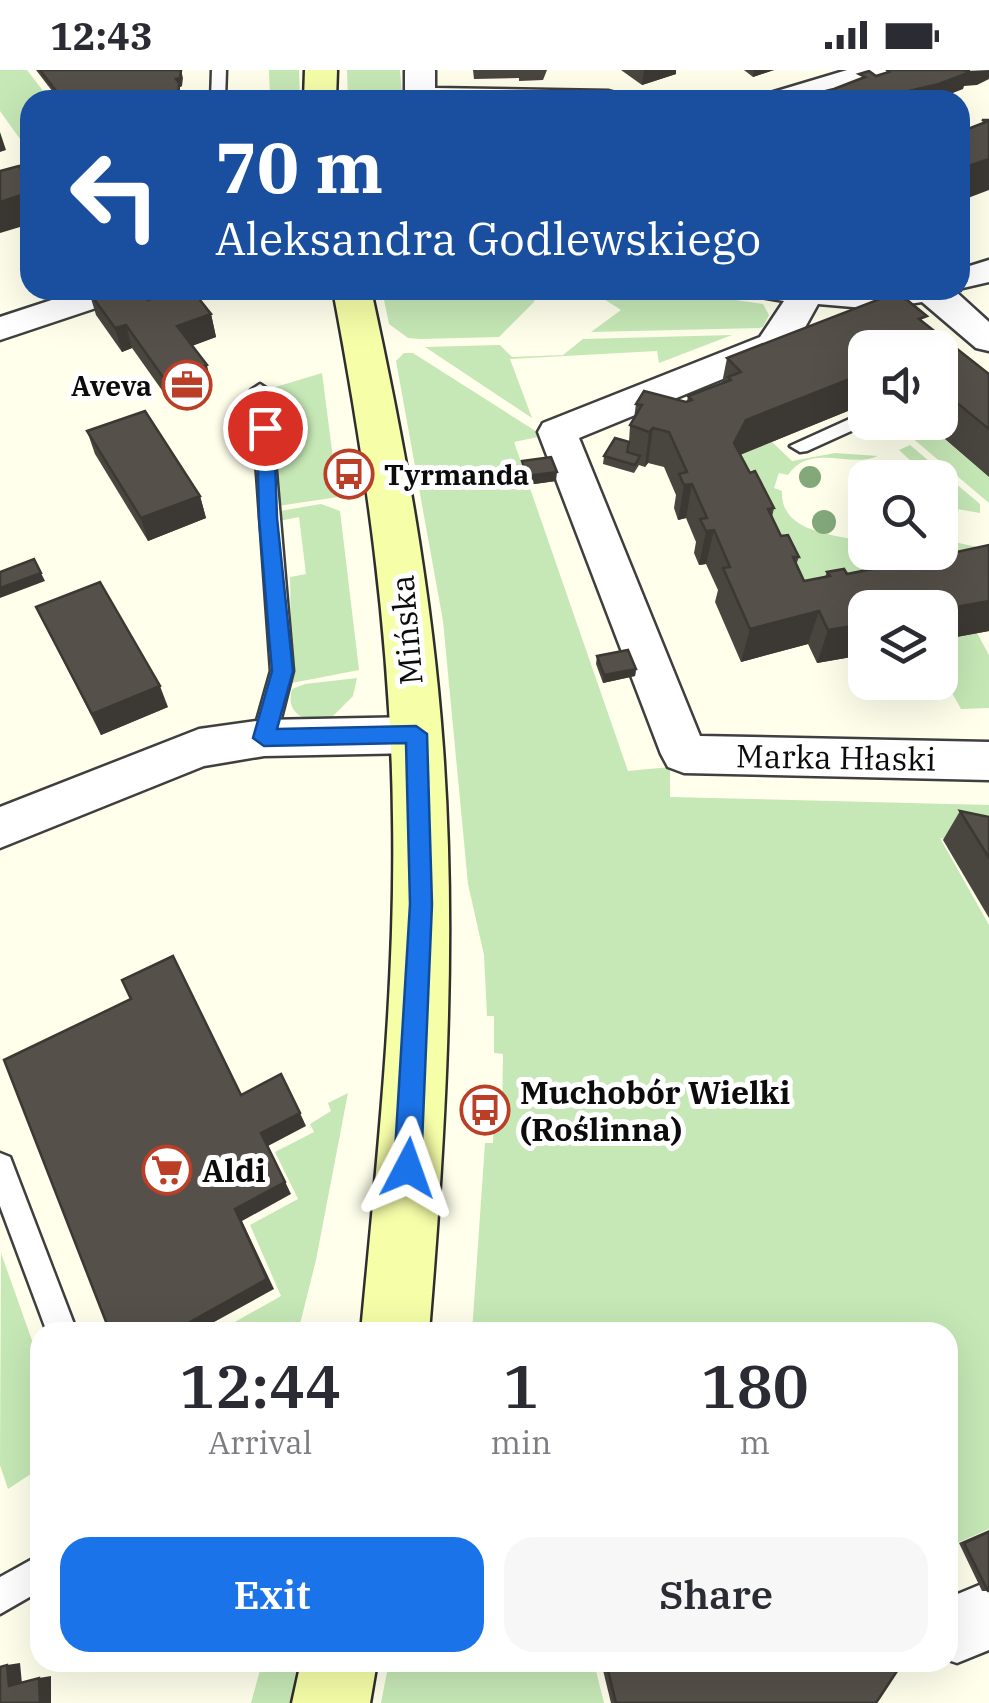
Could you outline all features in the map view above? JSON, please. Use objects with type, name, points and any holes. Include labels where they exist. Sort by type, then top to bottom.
[{"type":"street","points":[[576,70],[597,90]]},
{"type":"street","points":[[802,90],[837,75],[878,70]]},
{"type":"street","points":[[0,329],[87,300]]},
{"type":"street","name":"Mińska","points":[[354,300],[386,464],[404,591],[416,734],[421,886],[417,1032],[395,1322]]},
{"type":"street","name":"Marka Hłaski","points":[[787,300],[780,340],[773,345],[557,432],[684,754],[989,760]]},
{"type":"street","points":[[953,300],[989,340]]},
{"type":"street","points":[[0,828],[199,748],[264,738],[416,734]]},
{"type":"street","points":[[331,1703],[336,1672]]},
{"type":"lane","points":[[260,390],[282,671],[264,738]]},
{"type":"lane","points":[[800,446],[848,425]]},
{"type":"lane","points":[[0,1168],[58,1322]]},
{"type":"lane","points":[[0,1597],[30,1578]]},
{"type":"green space","points":[[0,70],[27,70],[42,90],[20,90],[20,139],[0,111]]},
{"type":"green space","points":[[269,70],[299,70],[300,90],[270,90]]},
{"type":"green space","points":[[347,70],[400,70],[402,90],[348,90]]},
{"type":"green space","points":[[384,300],[534,300],[499,337],[408,338],[389,324]]},
{"type":"green space","points":[[606,300],[736,300],[763,304],[769,315],[759,328],[591,332],[621,310]]},
{"type":"green space","points":[[732,335],[659,363],[657,351],[510,359],[532,418],[425,347],[500,345],[512,357],[563,355],[583,339]]},
{"type":"green space","points":[[404,353],[413,353],[537,432],[538,437],[514,442],[628,771],[670,767],[670,797],[989,805],[989,848],[940,838],[989,925],[989,1529],[958,1543],[958,1322],[473,1322],[485,1143],[493,1143],[494,1112],[502,1111],[503,1054],[494,1053],[494,1016],[487,1016],[484,955],[468,884],[443,621],[396,361]]},
{"type":"green space","points":[[322,373],[338,497],[278,506],[269,389]]},
{"type":"green space","points":[[915,440],[945,440],[989,477],[989,503],[958,477],[958,460],[938,460]]},
{"type":"green space","points":[[772,442],[792,461],[835,453],[878,456],[808,460],[788,475],[779,473],[774,488],[782,491],[790,516],[800,524],[848,539],[848,570],[958,570],[958,543],[977,547],[975,577],[911,590],[848,590],[848,603],[794,614],[739,455]]},
{"type":"green space","points":[[910,445],[928,460],[910,460],[899,450]]},
{"type":"green space","points":[[958,485],[980,504],[980,513],[958,509]]},
{"type":"green space","points":[[321,504],[340,511],[359,670],[292,683],[290,577],[306,574],[299,517],[279,521],[278,516],[280,511]]},
{"type":"green space","points":[[977,633],[989,655],[989,708],[961,709],[956,700],[958,637]]},
{"type":"green space","points":[[357,678],[353,696],[325,724],[303,718],[291,704],[292,689]]},
{"type":"green space","points":[[348,1093],[300,1322],[235,1322],[281,1296],[250,1225],[298,1199],[275,1152],[314,1132],[310,1124],[331,1111],[328,1103]]},
{"type":"green space","points":[[1,1253],[30,1335],[30,1475],[8,1489],[0,1465]]},
{"type":"green space","points":[[260,1672],[299,1672],[291,1703],[251,1703]]},
{"type":"green space","points":[[387,1672],[596,1672],[604,1703],[381,1703]]},
{"type":"building","points":[[40,70],[181,70],[180,78],[176,79],[179,90],[55,90]]},
{"type":"building","points":[[970,70],[913,90],[830,90],[865,77],[859,74],[869,71],[876,76],[889,72]]},
{"type":"building","points":[[982,120],[989,120],[989,159],[970,166],[970,128],[986,122]]},
{"type":"building","points":[[19,166],[20,195],[0,202],[0,171]]},
{"type":"building","points":[[95,300],[200,300],[211,314],[177,326],[207,365],[165,380],[126,325],[115,328]]},
{"type":"building","points":[[877,300],[907,300],[927,316],[919,319],[933,330],[848,330],[848,380],[746,420],[734,443],[750,473],[755,471],[774,508],[768,509],[781,536],[788,535],[799,557],[793,557],[804,581],[844,569],[847,574],[867,570],[958,570],[958,552],[989,545],[989,601],[958,607],[958,590],[848,590],[848,627],[828,630],[819,611],[750,629],[723,568],[730,567],[714,530],[706,531],[700,519],[707,518],[692,484],[684,485],[679,474],[687,472],[669,432],[653,428],[649,432],[630,425],[642,405],[636,404],[644,391],[686,402],[692,400],[688,396],[731,380],[728,377],[741,372],[727,358]]},
{"type":"building","points":[[958,350],[989,374],[989,429],[958,404]]},
{"type":"building","points":[[145,411],[200,496],[141,518],[87,431]]},
{"type":"building","points":[[615,438],[629,442],[627,452],[640,456],[635,465],[604,456]]},
{"type":"building","points":[[551,457],[557,472],[527,476],[522,461]]},
{"type":"building","points":[[34,559],[41,573],[0,588],[0,572]]},
{"type":"building","points":[[100,582],[160,686],[92,714],[36,607]]},
{"type":"building","points":[[628,650],[636,669],[604,675],[597,656]]},
{"type":"building","points":[[960,811],[989,817],[989,858]]},
{"type":"building","name":"Aldi","points":[[173,956],[241,1095],[281,1074],[300,1113],[261,1133],[285,1182],[235,1209],[267,1279],[190,1322],[106,1322],[4,1060],[131,999],[122,980]]},
{"type":"building","points":[[989,1532],[989,1591],[988,1591],[964,1543]]},
{"type":"building","points":[[7,1665],[9,1686],[39,1678],[40,1703],[0,1703],[0,1667]]},
{"type":"building","points":[[608,1672],[896,1672],[876,1703],[616,1703]]},
{"type":"place","name":"Aveva","points":[[187,385]]},
{"type":"place","name":"Tyrmanda","points":[[349,474]]},
{"type":"place","name":"Muchobór Wielki (Roślinna)","points":[[485,1110]]},
{"type":"place","name":"Aldi","points":[[167,1170]]},
{"type":"route","points":[[265,428],[268,518],[282,671],[264,738],[416,734],[421,904],[408,1168]]}]
